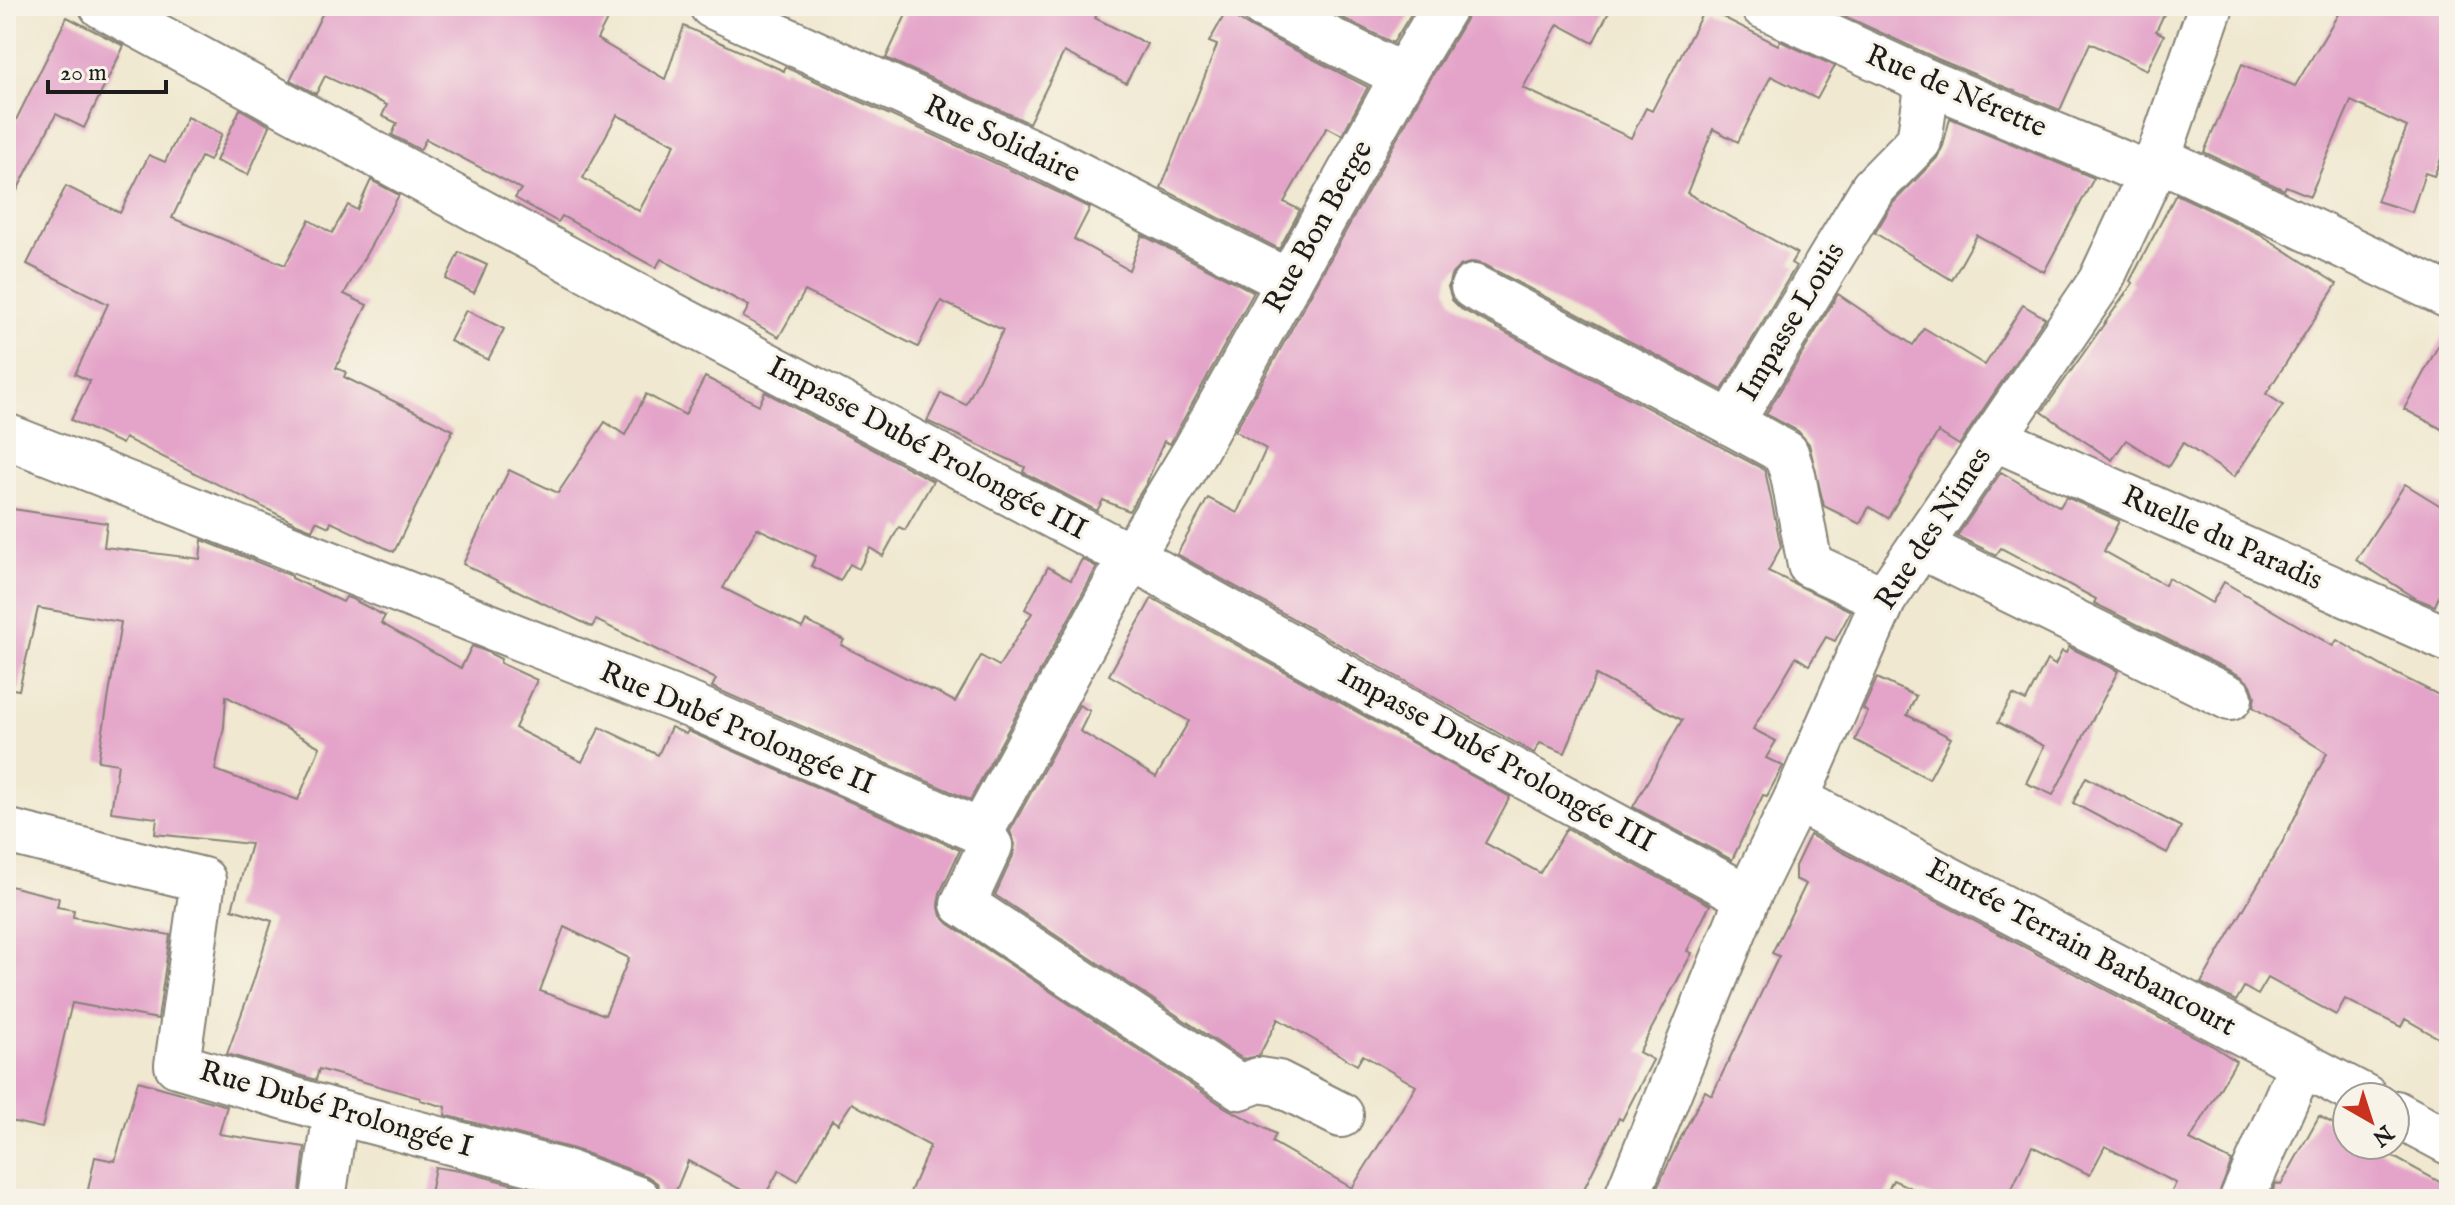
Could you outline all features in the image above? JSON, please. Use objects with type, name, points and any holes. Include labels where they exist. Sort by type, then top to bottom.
[{"type":"street","name":"Impasse Dubé Prolongée III","points":[[102,6],[616,285],[1131,557],[1477,751],[1748,897]]},
{"type":"street","name":"Rue Solidaire","points":[[712,6],[1052,161],[1289,282]]},
{"type":"street","points":[[1263,6],[1403,76]]},
{"type":"street","name":"Rue Bon Berge","points":[[981,832],[1131,557],[1196,449],[1445,6]]},
{"type":"street","name":"Rue de Nérette","points":[[1763,6],[1928,82],[2154,166],[2449,296]]},
{"type":"street","name":"Rue des Nimes","points":[[1626,1199],[1748,897],[1796,799],[1884,599],[2100,282],[2154,166],[2211,6]]},
{"type":"street","name":"Impasse Louis","points":[[1884,599],[1810,565],[1786,453],[1731,423],[1873,188],[1919,141],[1928,82]]},
{"type":"street","points":[[1473,287],[1731,423]]},
{"type":"street","name":"Rue Dubé Prolongée II","points":[[6,436],[692,706],[981,832]]},
{"type":"street","name":"Ruelle du Paradis","points":[[1994,438],[2449,640]]},
{"type":"street","points":[[1920,546],[2230,698]]},
{"type":"street","name":"Entrée Terrain Barbancourt","points":[[1796,799],[2335,1081]]},
{"type":"street","name":"Rue Dubé Prolongée I","points":[[6,831],[203,880],[177,1065],[336,1112],[568,1173],[638,1199]]},
{"type":"street","points":[[981,832],[990,846],[963,904],[1240,1087],[1259,1080],[1278,1083],[1341,1115]]},
{"type":"street","points":[[2242,1199],[2302,1063]]},
{"type":"street","points":[[323,1199],[336,1112]]},
{"type":"street","points":[[2411,1122],[2449,1142]]},
{"type":"building","points":[[326,6],[614,6],[597,39],[665,79],[684,26],[784,71],[785,67],[1090,208],[1074,239],[1129,270],[1142,235],[1254,292],[1170,444],[1164,441],[1146,484],[1129,511],[1103,500],[1097,511],[1023,472],[1025,467],[927,421],[941,393],[966,405],[1003,330],[941,301],[918,347],[805,291],[779,337],[743,317],[749,306],[661,259],[656,268],[562,216],[558,222],[515,198],[521,189],[426,139],[420,150],[392,135],[397,123],[382,116],[387,105],[325,76],[316,94],[290,80]],"holes":[[[617,115],[675,144],[639,211],[583,178]]]},
{"type":"building","points":[[910,6],[1101,6],[1095,18],[1147,44],[1126,83],[1064,52],[1029,123],[886,58]]},
{"type":"building","points":[[1319,6],[1416,6],[1393,43]]},
{"type":"building","points":[[1470,6],[1612,6],[1593,43],[1558,24],[1523,88],[1631,138],[1646,108],[1652,111],[1705,8],[1778,45],[1780,41],[1835,66],[1817,99],[1771,76],[1738,142],[1713,129],[1687,193],[1797,253],[1791,263],[1796,266],[1722,390],[1485,265],[1473,262],[1460,266],[1451,275],[1448,287],[1452,300],[1461,309],[1765,470],[1781,547],[1768,571],[1851,611],[1835,641],[1826,637],[1809,665],[1796,657],[1753,729],[1776,741],[1766,758],[1783,766],[1767,796],[1763,795],[1732,860],[1633,807],[1682,720],[1596,675],[1565,753],[1540,743],[1534,753],[1177,554],[1208,498],[1237,513],[1266,449],[1235,431],[1466,19]]},
{"type":"building","points":[[1823,6],[2168,6],[2156,31],[2164,35],[2147,70],[2090,43],[2060,110]]},
{"type":"building","points":[[2343,6],[2449,6],[2449,139],[2434,176],[2425,173],[2412,212],[2377,201],[2407,127],[2351,101],[2310,196],[2286,186],[2284,190],[2204,152],[2242,64],[2295,86]]},
{"type":"building","points":[[1226,12],[1368,87],[1342,135],[1327,127],[1284,202],[1300,210],[1279,249],[1161,188],[1217,45],[1209,42]]},
{"type":"building","points":[[67,17],[124,46],[84,128],[56,114],[6,212],[6,140]]},
{"type":"building","points":[[240,109],[270,126],[248,175],[216,161]]},
{"type":"building","points":[[187,117],[222,134],[209,161],[201,157],[172,218],[285,265],[309,220],[332,233],[348,205],[357,210],[371,180],[399,195],[344,294],[367,305],[336,368],[346,372],[344,377],[453,430],[394,552],[331,522],[329,527],[316,521],[312,530],[297,524],[125,438],[122,444],[71,420],[90,381],[75,374],[108,304],[27,264],[66,186],[120,213],[149,155],[165,162]]},
{"type":"building","points":[[1950,118],[2094,178],[2044,272],[1977,235],[1952,280],[1875,233],[1893,203],[1937,158]]},
{"type":"building","points":[[2176,194],[2260,234],[2337,284],[2266,394],[2283,405],[2234,477],[2183,443],[2168,467],[2126,440],[2112,460],[2042,412],[2133,283],[2130,281]]},
{"type":"building","points":[[459,252],[487,265],[474,293],[446,279]]},
{"type":"building","points":[[1838,294],[1913,345],[1924,328],[1985,365],[2023,305],[2045,318],[1959,445],[1938,432],[1888,518],[1869,507],[1860,524],[1824,506],[1809,444],[1798,431],[1766,414]]},
{"type":"building","points":[[466,310],[504,329],[488,360],[450,341]]},
{"type":"building","points":[[2449,326],[2449,433],[2404,409]]},
{"type":"building","points":[[705,377],[759,405],[765,392],[933,481],[905,530],[899,527],[883,556],[870,548],[859,569],[850,564],[840,581],[811,566],[816,556],[757,528],[723,588],[802,628],[806,621],[844,640],[841,645],[955,702],[981,656],[999,666],[1032,613],[1025,609],[1048,567],[1071,580],[1082,559],[1097,567],[970,800],[712,687],[716,679],[596,620],[592,627],[463,564],[509,470],[558,493],[605,422],[625,435],[646,394],[685,415]]},
{"type":"building","points":[[2001,472],[2060,507],[2066,497],[2119,521],[2104,551],[2165,585],[2168,578],[2212,603],[2224,582],[2333,646],[2337,640],[2449,700],[2449,1044],[2405,1019],[2401,1027],[2345,999],[2336,1015],[2268,978],[2258,995],[2244,987],[2236,1001],[2201,983],[2283,841],[2327,753],[2253,707],[2255,696],[2251,685],[2241,676],[2094,603],[2096,599],[2001,548],[1996,555],[1957,536]]},
{"type":"building","points":[[2405,484],[2449,511],[2449,572],[2435,606],[2417,599],[2356,560]]},
{"type":"building","points":[[6,508],[107,523],[104,547],[200,559],[202,540],[292,576],[343,602],[346,597],[352,599],[385,616],[381,623],[461,668],[472,646],[537,680],[515,728],[582,762],[600,727],[658,755],[671,727],[686,734],[688,731],[960,850],[938,904],[941,916],[949,924],[1226,1108],[1276,1134],[1272,1142],[1352,1188],[1416,1086],[1363,1055],[1357,1065],[1278,1019],[1259,1056],[1243,1059],[995,895],[1013,856],[1015,844],[1010,831],[1079,705],[1090,711],[1080,731],[1156,777],[1189,721],[1109,675],[1152,598],[1510,797],[1485,843],[1540,873],[1567,828],[1710,905],[1687,951],[1692,953],[1639,1052],[1653,1060],[1622,1120],[1619,1118],[1579,1199],[907,1199],[930,1146],[852,1103],[838,1124],[832,1120],[798,1181],[779,1170],[763,1199],[758,1199],[688,1161],[673,1198],[662,1194],[657,1183],[647,1176],[574,1149],[445,1115],[446,1107],[420,1098],[319,1069],[316,1080],[227,1054],[272,921],[232,909],[251,844],[155,834],[157,818],[111,812],[118,764],[98,761],[121,622],[38,608],[19,690],[6,688]],"holes":[[[226,696],[320,747],[298,800],[215,770],[224,727]],[[564,927],[629,958],[605,1015],[540,991]]]},
{"type":"building","points":[[2069,647],[2118,671],[2053,795],[2026,783],[2044,746],[1998,722],[2013,695],[2026,701],[2047,660],[2055,665],[2062,651],[2066,653]]},
{"type":"building","points":[[1877,678],[1916,696],[1907,715],[1951,738],[1929,779],[1855,740],[1868,712],[1863,709]]},
{"type":"building","points":[[2086,777],[2181,827],[2167,853],[2073,803]]},
{"type":"building","points":[[1810,835],[2213,1046],[2236,1061],[2190,1140],[2232,1161],[2217,1199],[2168,1199],[2176,1183],[2105,1146],[2090,1175],[2032,1146],[2007,1199],[1936,1199],[1893,1180],[1884,1199],[1658,1199],[1662,1190],[1657,1188],[1677,1145],[1705,1091],[1712,1095],[1779,956],[1772,953],[1806,884],[1795,879],[1795,866]]},
{"type":"building","points":[[6,885],[59,898],[57,907],[74,910],[73,917],[170,935],[158,1019],[72,1003],[42,1128],[6,1120]]},
{"type":"building","points":[[138,1081],[227,1106],[219,1134],[305,1147],[299,1199],[86,1199],[95,1157],[115,1161]]},
{"type":"building","points":[[2319,1116],[2331,1122],[2331,1161],[2401,1161],[2449,1187],[2449,1199],[2269,1199],[2276,1183],[2281,1185]]},
{"type":"building","points":[[435,1167],[466,1172],[566,1199],[429,1199]]}]
